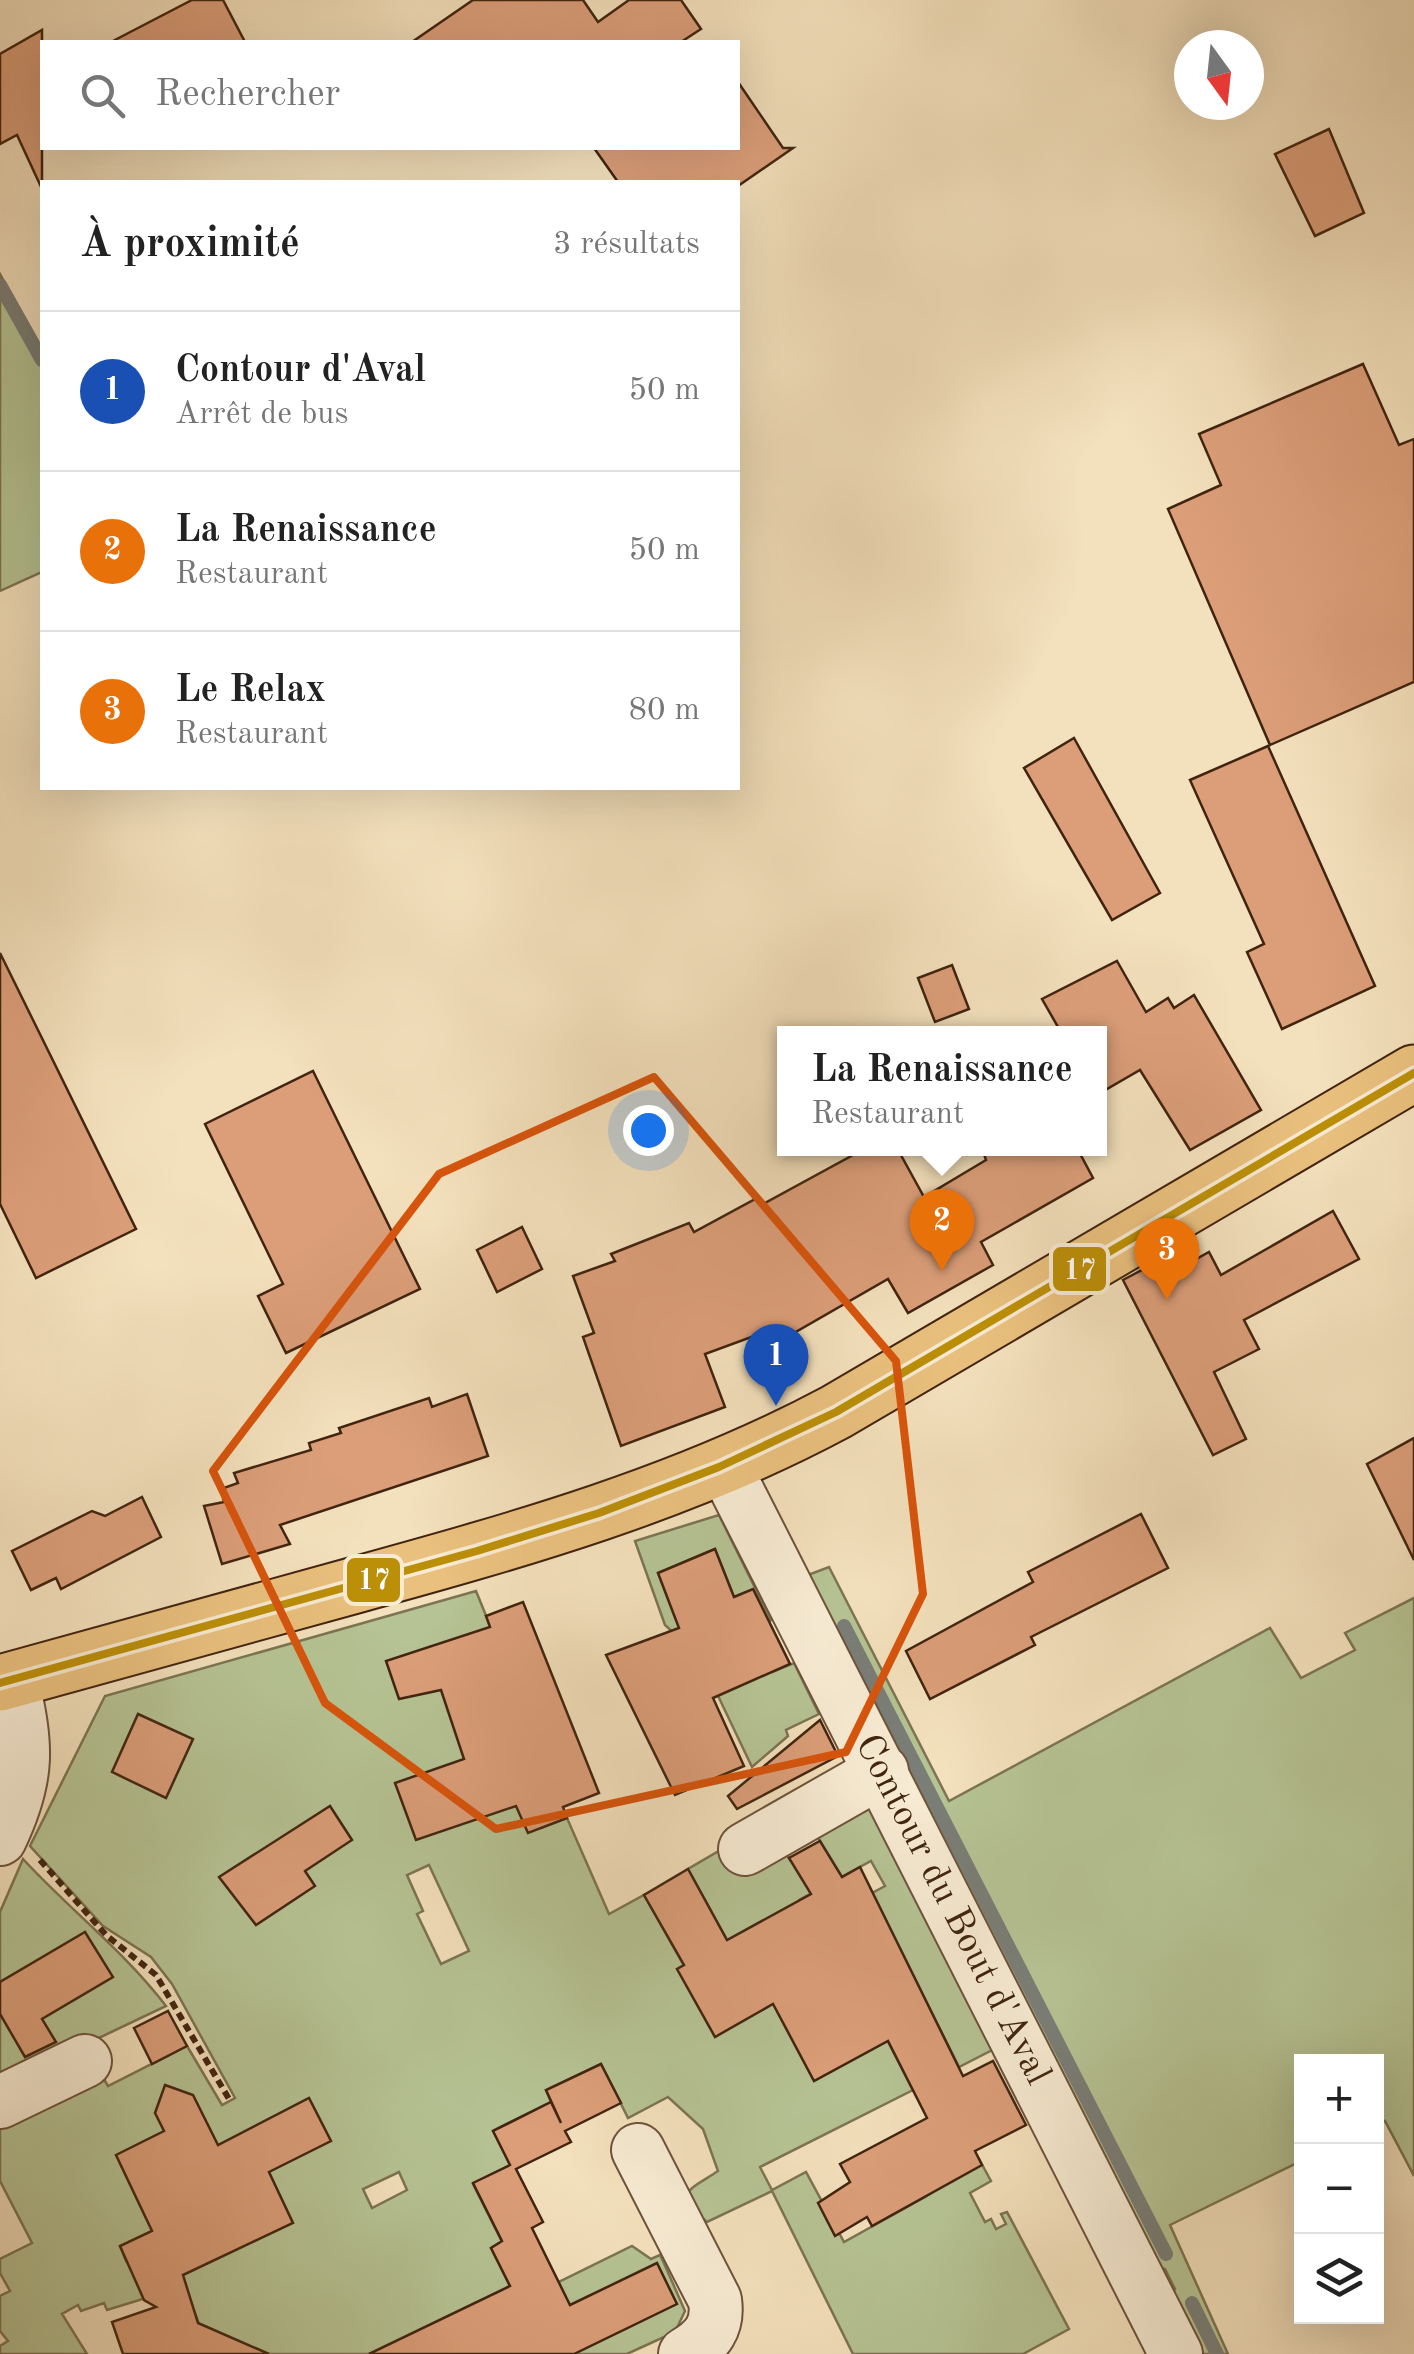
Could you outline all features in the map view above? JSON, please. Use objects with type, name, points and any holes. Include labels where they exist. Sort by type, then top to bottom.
[{"type":"main road","points":[[6,1681],[518,1540],[726,1468],[836,1412],[1414,1073]]},
{"type":"street","name":"Contour du Bout d'Aval","points":[[726,1468],[1176,2354]]},
{"type":"street","points":[[6,1681],[25,1736],[26,1766],[15,1807],[16,1844]]},
{"type":"street","points":[[744,1849],[882,1772]]},
{"type":"street","points":[[0,2102],[84,2062]]},
{"type":"street","points":[[638,2150],[715,2300],[710,2335],[685,2354]]},
{"type":"path","points":[[16,1844],[106,1935],[156,1974],[229,2099]]},
{"type":"highlighted area","points":[[654,1077],[896,1361],[923,1594],[846,1752],[496,1829],[325,1703],[213,1471],[439,1174]]},
{"type":"green space","points":[[0,274],[40,345],[40,573],[0,591]]},
{"type":"green space","points":[[719,1515],[771,1620],[767,1623],[754,1589],[734,1597],[715,1549],[658,1573],[676,1620],[772,1672],[794,1663],[819,1714],[786,1730],[788,1736],[752,1767],[699,1656],[665,1625],[635,1541]]},
{"type":"green space","points":[[829,1567],[949,1801],[1270,1628],[1301,1678],[1355,1650],[1345,1633],[1414,1598],[1414,2176],[1384,2122],[1384,2054],[1294,2054],[1294,2164],[1170,2225],[1228,2354],[1192,2354],[1165,2301],[1175,2289],[1165,2269],[1147,2264],[800,1578]]},
{"type":"green space","points":[[476,1591],[513,1682],[541,1828],[567,1818],[609,1914],[644,1895],[683,1964],[726,1938],[688,1869],[852,1773],[998,2047],[959,2067],[900,1949],[867,2001],[913,2090],[760,2167],[772,2190],[806,2172],[844,2242],[925,2197],[979,2159],[991,2181],[970,2193],[985,2222],[991,2219],[996,2229],[1006,2224],[1001,2214],[1007,2212],[1069,2329],[1023,2354],[853,2354],[772,2191],[707,2222],[687,2198],[688,2192],[718,2171],[703,2129],[668,2097],[628,2118],[601,2064],[546,2090],[551,2102],[494,2130],[510,2165],[473,2184],[502,2242],[491,2248],[518,2302],[632,2246],[651,2259],[660,2255],[663,2261],[685,2311],[675,2332],[627,2354],[210,2354],[185,2286],[107,2310],[104,2303],[81,2311],[78,2305],[62,2314],[87,2354],[0,2354],[0,2346],[8,2341],[0,2331],[0,2296],[10,2291],[0,2273],[0,2259],[32,2243],[0,2181],[0,2118],[98,2069],[108,2086],[187,2046],[222,2105],[235,2098],[172,1984],[151,1957],[103,1926],[30,1846],[105,1696]],"holes":[[[811,1825],[821,1843],[790,1860],[780,1843]],[[871,1861],[885,1886],[794,1935],[799,1900]],[[429,1865],[469,1951],[441,1964],[417,1914],[423,1911],[407,1875]],[[399,2172],[407,2190],[372,2208],[363,2189]],[[180,2218],[186,2232],[126,2261],[120,2246]]]},
{"type":"green space","points":[[23,1859],[133,1967],[166,2006],[0,2085],[0,1912]]},
{"type":"building","points":[[192,0],[223,0],[244,40],[115,40]]},
{"type":"building","points":[[473,0],[583,0],[598,22],[629,0],[681,0],[701,29],[684,40],[415,40]]},
{"type":"building","points":[[42,30],[40,185],[17,135],[0,144],[0,54]]},
{"type":"building","points":[[740,85],[783,148],[793,148],[740,185],[740,180],[617,180],[595,150],[740,150]]},
{"type":"building","points":[[1329,129],[1364,213],[1315,236],[1275,154]]},
{"type":"building","points":[[1363,364],[1399,445],[1414,439],[1414,682],[1270,745],[1168,509],[1221,485],[1199,434]]},
{"type":"building","points":[[1074,738],[1160,893],[1112,920],[1024,768]]},
{"type":"building","points":[[1268,746],[1375,986],[1282,1029],[1247,952],[1264,944],[1190,780]]},
{"type":"building","points":[[0,953],[136,1229],[36,1278],[0,1204]]},
{"type":"building","points":[[1117,961],[1146,1012],[1168,998],[1174,1008],[1194,995],[1261,1110],[1190,1150],[1140,1070],[1107,1089],[1107,1026],[1057,1026],[1042,999]]},
{"type":"building","points":[[952,965],[969,1009],[935,1022],[918,978]]},
{"type":"building","points":[[313,1071],[420,1289],[286,1353],[258,1296],[283,1284],[205,1124]]},
{"type":"building","points":[[851,1156],[901,1156],[924,1197],[986,1160],[985,1156],[1081,1156],[1093,1178],[981,1242],[993,1265],[908,1313],[888,1279],[773,1345],[765,1332],[705,1354],[725,1407],[621,1446],[583,1337],[594,1333],[573,1276],[615,1261],[611,1254],[689,1223],[694,1232],[759,1197],[763,1204]]},
{"type":"building","points":[[1333,1211],[1359,1259],[1244,1320],[1259,1349],[1214,1372],[1246,1439],[1213,1455],[1123,1280],[1172,1254],[1180,1268],[1209,1252],[1221,1275]]},
{"type":"building","points":[[522,1227],[542,1269],[497,1292],[477,1250]]},
{"type":"building","points":[[467,1394],[488,1456],[280,1525],[290,1544],[222,1564],[204,1506],[224,1502],[221,1489],[238,1483],[234,1473],[311,1450],[309,1443],[341,1433],[339,1428],[429,1398],[432,1407]]},
{"type":"building","points":[[1414,1438],[1414,1560],[1367,1464]]},
{"type":"building","points":[[142,1497],[161,1537],[61,1589],[56,1578],[31,1590],[12,1551],[92,1511],[105,1516]]},
{"type":"building","points":[[1141,1514],[1168,1568],[1031,1637],[1035,1645],[930,1699],[906,1651],[1033,1582],[1028,1572]]},
{"type":"building","points":[[715,1549],[734,1597],[753,1589],[790,1664],[713,1698],[744,1766],[675,1795],[606,1655],[679,1628],[658,1573]]},
{"type":"building","points":[[523,1602],[599,1793],[563,1807],[567,1818],[528,1833],[516,1806],[416,1840],[395,1783],[464,1759],[441,1690],[399,1699],[386,1661],[490,1627],[486,1616]]},
{"type":"building","points":[[138,1714],[193,1739],[166,1798],[112,1772]]},
{"type":"building","points":[[820,1720],[838,1756],[737,1809],[728,1796]]},
{"type":"building","points":[[330,1806],[352,1840],[305,1871],[315,1886],[256,1925],[219,1877]]},
{"type":"building","points":[[820,1841],[842,1877],[860,1867],[963,2076],[993,2061],[1026,2125],[975,2151],[982,2165],[872,2226],[867,2217],[835,2236],[818,2203],[850,2182],[840,2164],[927,2118],[888,2041],[814,2081],[773,2004],[715,2037],[677,1969],[684,1965],[644,1895],[688,1869],[727,1940],[811,1894],[789,1858]]},
{"type":"building","points":[[85,1932],[113,1977],[42,2019],[56,2042],[25,2057],[0,2014],[0,1982]]},
{"type":"building","points":[[168,2011],[187,2046],[152,2064],[134,2028]]},
{"type":"building","points":[[601,2064],[621,2103],[565,2131],[571,2142],[516,2169],[543,2222],[532,2228],[570,2305],[657,2263],[677,2304],[574,2354],[369,2354],[510,2286],[491,2248],[502,2241],[473,2183],[510,2165],[493,2131],[551,2102],[561,2123],[546,2090]]},
{"type":"building","points":[[165,2085],[193,2095],[218,2145],[309,2098],[331,2141],[269,2172],[293,2223],[183,2275],[198,2323],[269,2354],[123,2354],[112,2322],[156,2307],[144,2300],[120,2246],[152,2231],[116,2155],[164,2131],[155,2113]]},
{"type":"waterway","points":[[0,285],[40,356]]},
{"type":"waterway","points":[[844,1626],[1166,2254]]},
{"type":"waterway","points":[[1192,2303],[1217,2354]]},
{"type":"transit line","name":"17","points":[[0,1683],[477,1551],[599,1513],[719,1467],[836,1412],[1414,1073]]},
{"type":"place","name":"La Renaissance","points":[[942,1271]]},
{"type":"place","name":"Le Relax","points":[[1167,1300]]},
{"type":"place","name":"Contour d'Aval","points":[[776,1406]]}]
